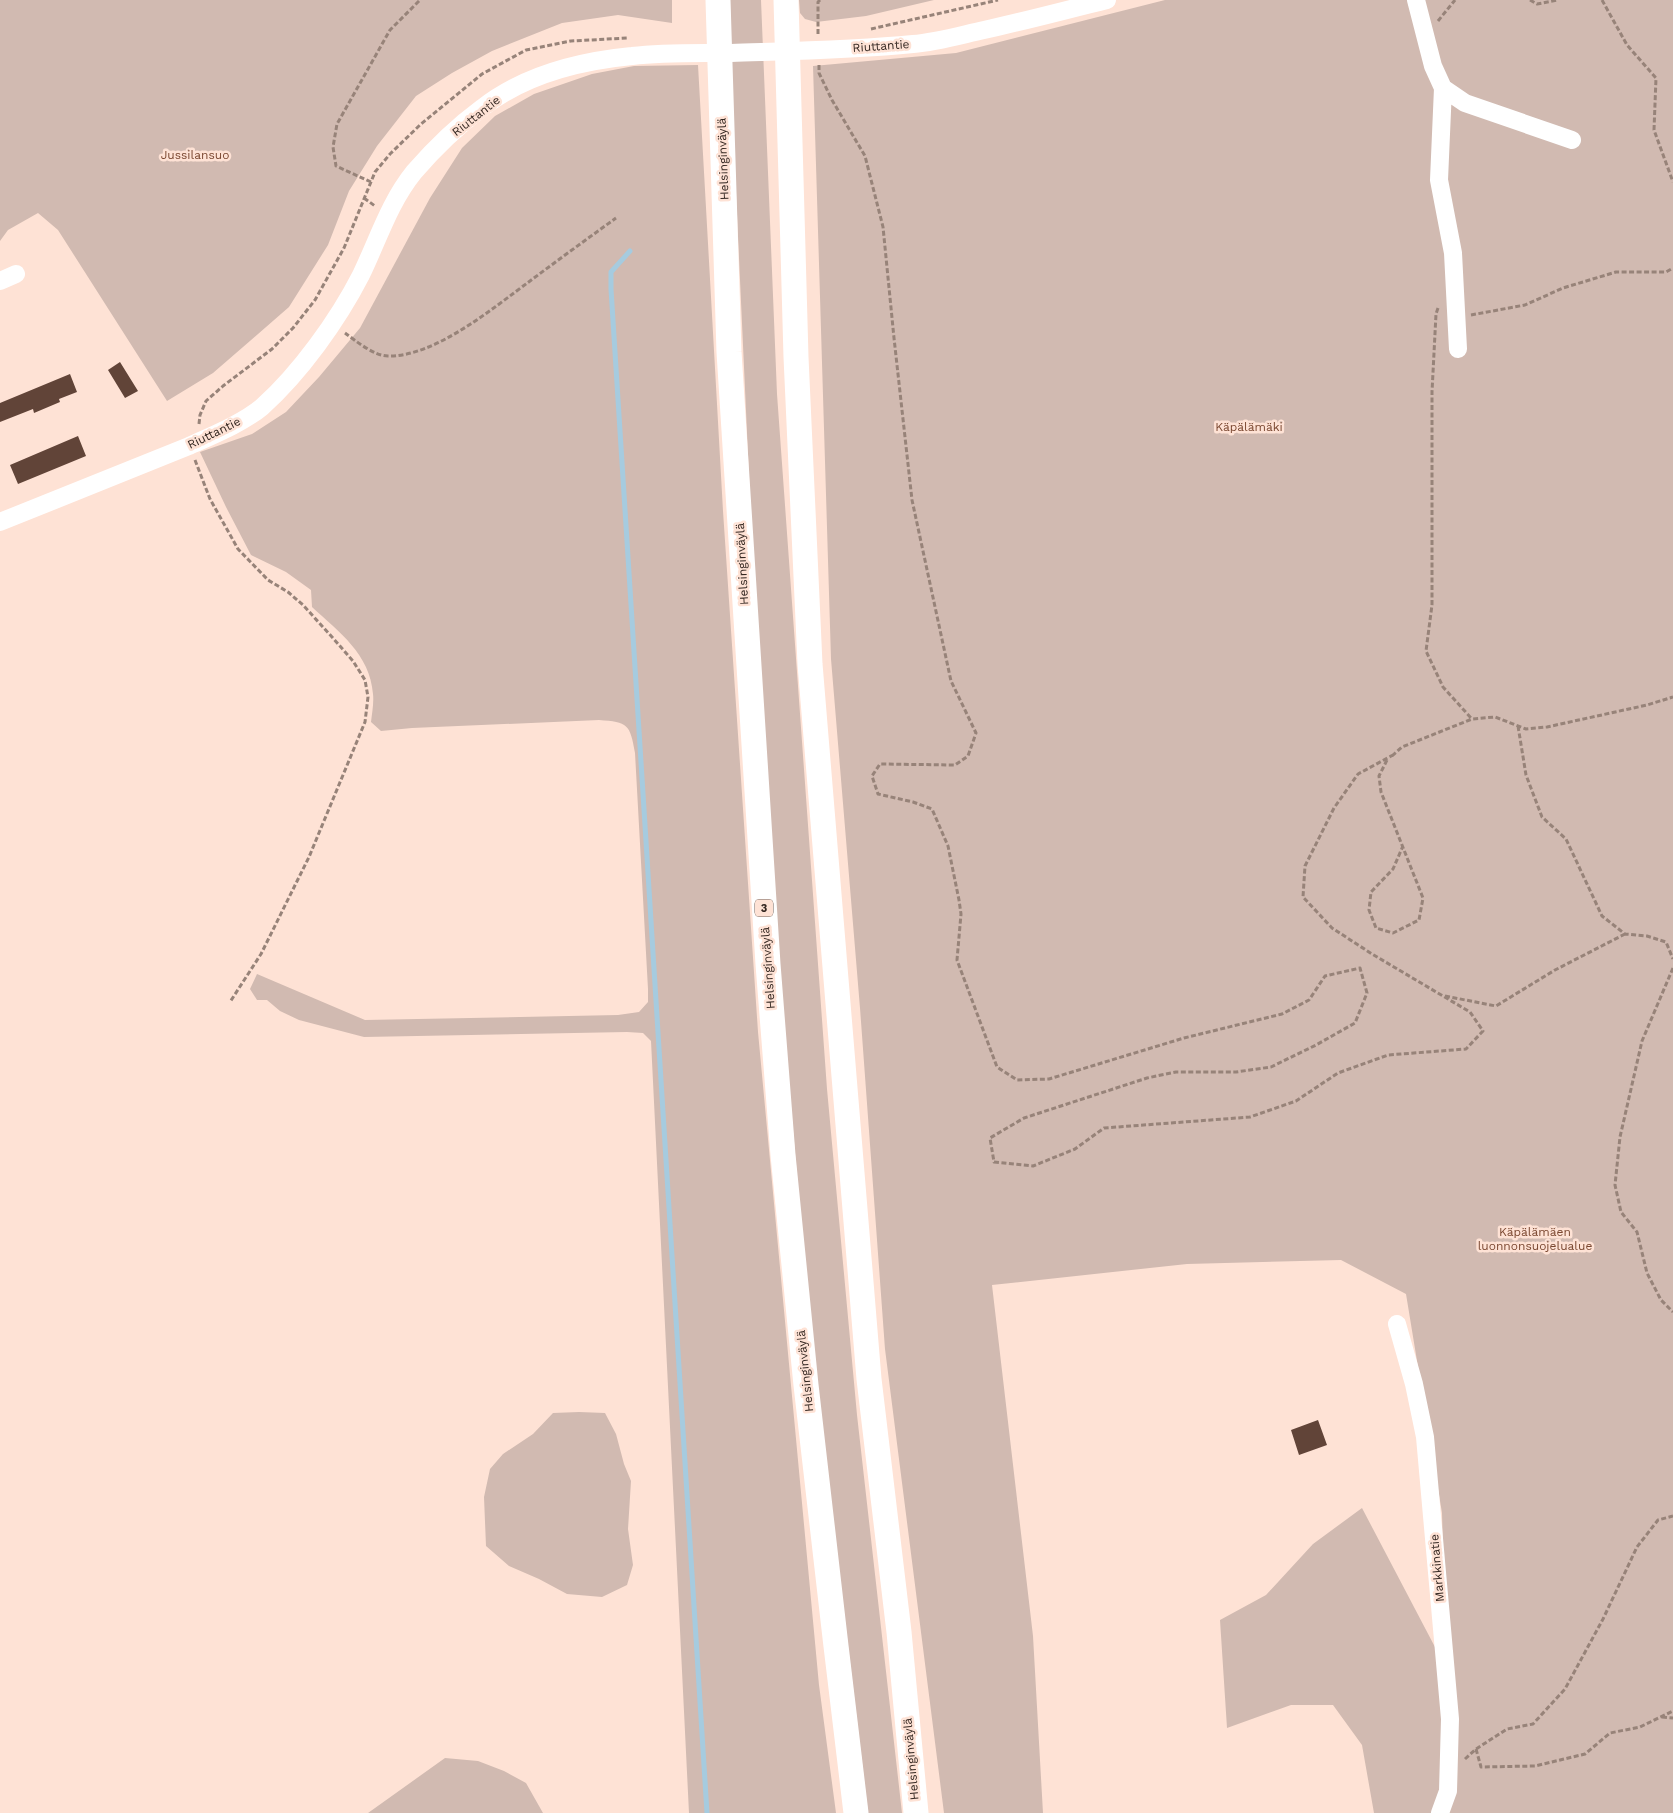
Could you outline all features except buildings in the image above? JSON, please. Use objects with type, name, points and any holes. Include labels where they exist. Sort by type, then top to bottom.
[{"type":"highway","name":"Helsinginväylä","points":[[718,0],[729,352],[768,964],[783,1155],[805,1376],[856,1813]]},
{"type":"highway","name":"Helsinginväylä","points":[[786,0],[796,357],[810,664],[869,1379],[899,1632],[916,1813]]},
{"type":"street","name":"Riuttantie","points":[[0,522],[189,446],[260,408],[317,346],[332,324],[361,275],[387,214],[414,173],[455,131],[483,106],[511,89],[562,69],[634,55],[819,50],[917,44],[1107,0]]},
{"type":"street","points":[[1416,0],[1433,66],[1443,88],[1439,180],[1453,253],[1458,349]]},
{"type":"street","points":[[1443,88],[1465,103],[1572,140]]},
{"type":"street","name":"Markkinatie","points":[[1397,1324],[1414,1384],[1425,1437],[1450,1719],[1448,1791],[1440,1813]]},
{"type":"path","points":[[371,182],[336,166],[333,147],[337,124],[390,30],[420,0]]},
{"type":"path","points":[[820,0],[818,2],[819,73],[832,100],[865,156],[883,227],[912,500],[951,681],[976,733],[968,756],[955,765],[927,763],[880,764],[872,776],[878,794],[913,802],[932,809],[948,846],[961,914],[958,960],[997,1068],[1017,1080],[1050,1079],[1184,1038],[1282,1014],[1308,1000],[1325,976],[1360,968],[1367,993],[1355,1023],[1271,1067],[1236,1072],[1176,1072],[1147,1078],[1024,1118],[990,1138],[994,1162],[1033,1166],[1075,1149],[1104,1128],[1250,1117],[1296,1101],[1338,1073],[1388,1055],[1466,1049],[1483,1031],[1470,1012],[1332,928],[1303,897],[1305,866],[1334,808],[1358,774],[1393,755]]},
{"type":"path","points":[[868,29],[998,0]]},
{"type":"path","points":[[1426,37],[1454,0]]},
{"type":"path","points":[[1530,0],[1537,4],[1558,0]]},
{"type":"path","points":[[1602,0],[1627,45],[1656,78],[1654,130],[1673,182]]},
{"type":"path","points":[[332,324],[365,348],[386,356],[410,354],[437,343],[472,323],[616,218]]},
{"type":"path","points":[[1456,317],[1525,305],[1563,288],[1616,272],[1666,272],[1673,268]]},
{"type":"path","points":[[1439,306],[1436,314],[1432,392],[1432,605],[1426,651],[1443,687],[1472,719]]},
{"type":"path","points":[[189,446],[210,499],[238,549],[268,580],[288,592],[304,605],[354,661],[365,680],[368,697],[365,722],[309,857],[262,954],[230,1002]]},
{"type":"path","points":[[1403,846],[1393,869],[1372,892],[1369,910],[1376,928],[1393,933],[1419,920],[1423,898],[1403,846],[1381,792],[1379,776],[1385,761],[1402,747],[1472,719],[1495,717],[1526,729],[1547,727],[1647,705],[1673,696]]},
{"type":"path","points":[[1518,726],[1526,775],[1542,817],[1566,839],[1602,916],[1625,934]]},
{"type":"path","points":[[1443,995],[1496,1006],[1555,970],[1625,934],[1647,936],[1666,942],[1673,959]]},
{"type":"path","points":[[1673,968],[1642,1041],[1620,1137],[1615,1185],[1621,1212],[1637,1232],[1647,1272],[1661,1300],[1673,1312]]},
{"type":"path","points":[[1448,1775],[1476,1748],[1507,1730],[1533,1724],[1565,1689],[1603,1619],[1637,1547],[1658,1520],[1673,1516]]},
{"type":"path","points":[[1476,1748],[1480,1767],[1535,1766],[1585,1754],[1610,1732],[1640,1728],[1673,1711]]},
{"type":"path","points":[[1661,1717],[1673,1718]]},
{"type":"green space","name":"Jussilansuo","points":[[0,0],[672,0],[672,23],[618,15],[562,23],[492,51],[416,96],[377,146],[349,191],[328,245],[289,307],[213,373],[167,401],[58,230],[38,213],[8,230],[0,241]]},
{"type":"green space","points":[[730,0],[761,0],[777,394],[827,1089],[857,1415],[902,1813],[868,1813],[811,1337],[781,991],[752,542],[732,105]]},
{"type":"green space","points":[[799,0],[934,0],[866,16],[816,22],[805,19],[800,13]]},
{"type":"green space","name":"Käpälämäki","points":[[1165,0],[1673,0],[1673,1813],[1374,1813],[1362,1745],[1333,1705],[1291,1705],[1227,1728],[1220,1620],[1266,1595],[1313,1544],[1362,1508],[1446,1668],[1442,1513],[1406,1294],[1341,1260],[1187,1264],[992,1285],[1033,1636],[1043,1813],[944,1813],[885,1349],[860,1008],[831,659],[813,66],[956,53]]},
{"type":"green space","points":[[698,65],[723,511],[758,1032],[819,1685],[836,1813],[689,1813],[651,1041],[643,1033],[627,1032],[364,1037],[299,1020],[280,1011],[267,1000],[257,1000],[250,989],[257,974],[365,1020],[618,1015],[639,1012],[648,1002],[648,989],[635,753],[629,730],[626,726],[616,722],[599,720],[381,731],[371,722],[373,697],[371,680],[360,655],[312,607],[311,590],[286,572],[251,555],[200,452],[252,434],[286,412],[319,377],[360,328],[430,198],[462,148],[495,116],[534,94],[592,74],[634,66]]},
{"type":"green space","points":[[553,1413],[605,1413],[616,1434],[631,1481],[628,1529],[633,1565],[627,1585],[602,1597],[567,1594],[509,1566],[486,1546],[484,1497],[490,1469],[503,1454],[533,1434]]},
{"type":"green space","points":[[445,1758],[478,1761],[504,1771],[526,1783],[543,1813],[368,1813]]},
{"type":"waterway","points":[[630,251],[611,272],[611,289],[707,1813]]},
{"type":"park label","name":"Käpälämäen luonnonsuojelualue","points":[[1535,1239]]}]
